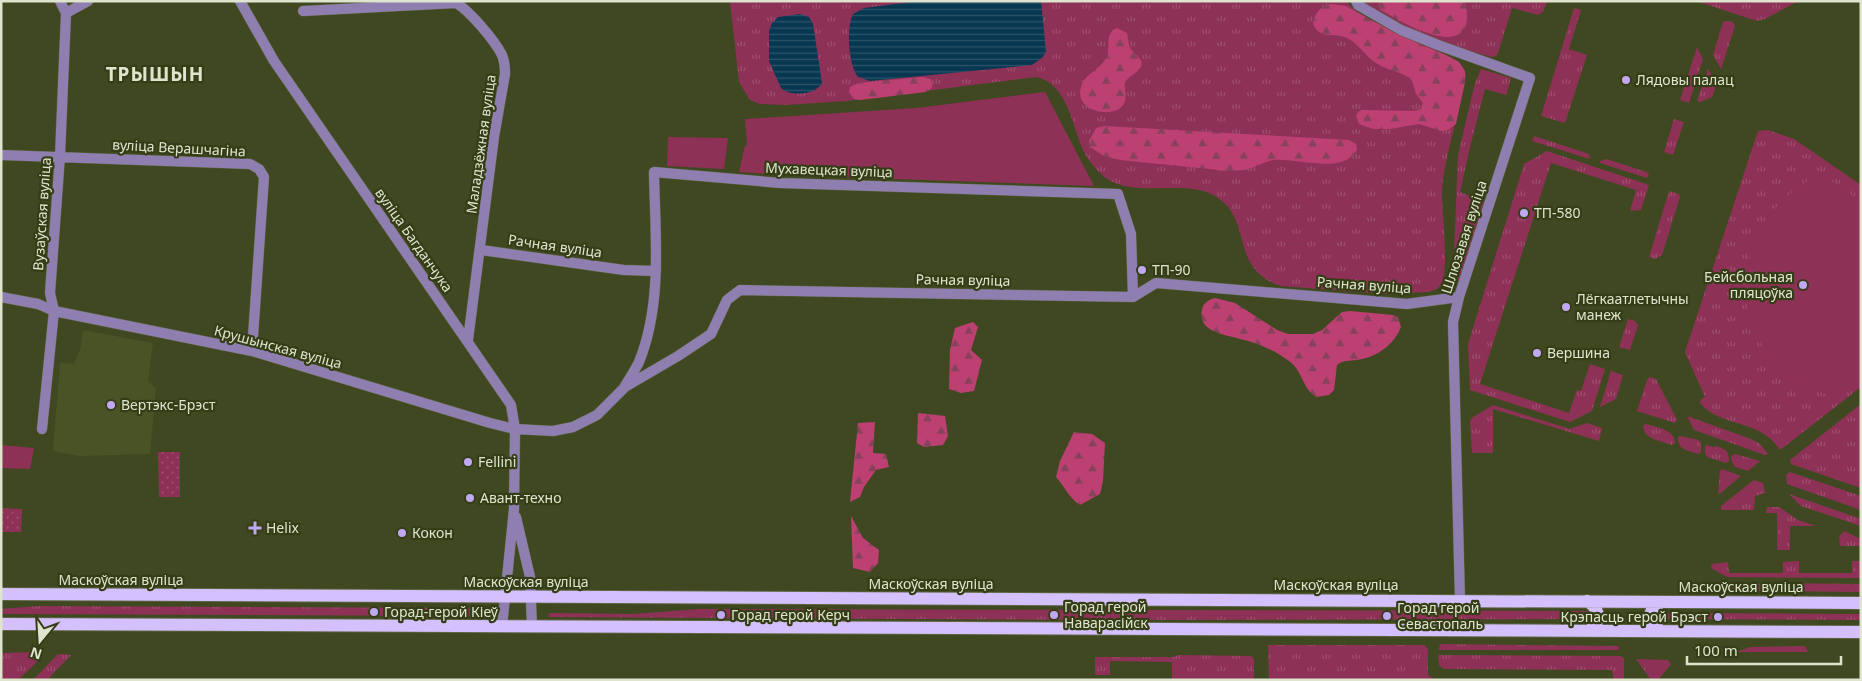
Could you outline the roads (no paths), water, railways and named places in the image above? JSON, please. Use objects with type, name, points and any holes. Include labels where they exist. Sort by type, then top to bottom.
[{"type":"main road","name":"Маскоўская вуліца","points":[[1,594],[1861,603]]},
{"type":"main road","points":[[1587,602],[1594,606],[1598,612],[1596,624],[1588,631]]},
{"type":"main road","points":[[1660,631],[1650,620],[1650,613],[1654,606],[1662,602]]},
{"type":"main road","points":[[1,624],[1861,632]]},
{"type":"street","name":"Вузаўская вуліца","points":[[42,429],[54,311],[50,293],[60,156],[66,13],[60,1]]},
{"type":"street","points":[[66,13],[88,1]]},
{"type":"street","name":"вуліца Багданчука","points":[[240,1],[274,61],[511,405],[515,429],[514,509],[502,627]]},
{"type":"street","name":"Шлюзавая вуліца","points":[[1356,1],[1358,5],[1401,30],[1482,62],[1530,78],[1459,297],[1453,322],[1460,601]]},
{"type":"street","name":"Маладзёжная вуліца","points":[[303,11],[456,3],[464,7],[476,20],[502,54],[505,64],[504,74],[468,340]]},
{"type":"street","name":"вуліца Верашчагіна","points":[[1,155],[250,164],[259,169],[264,176],[252,352]]},
{"type":"street","name":"Мухавецкая вуліца","points":[[625,386],[638,364],[646,340],[653,304],[656,271],[654,172],[780,183],[1118,194],[1132,234],[1133,297]]},
{"type":"street","name":"Рачная вуліца","points":[[480,250],[624,270],[656,271]]},
{"type":"street","name":"Рачная вуліца","points":[[515,429],[553,431],[573,427],[597,415],[625,386],[678,356],[710,335],[727,300],[740,290],[1133,297],[1156,283],[1407,304],[1459,297]]},
{"type":"street","name":"Крушынская вуліца","points":[[1,297],[38,304],[54,311],[252,352],[515,429]]},
{"type":"street","name":"вуліца Багданчука","points":[[514,509],[530,577],[532,626]]},
{"type":"water","points":[[919,1],[1041,1],[1046,52],[1042,58],[1032,65],[870,81],[858,77],[852,64],[849,46],[849,28],[853,14],[864,8]]},
{"type":"water","points":[[800,14],[809,17],[813,24],[822,83],[814,90],[796,94],[781,88],[769,61],[769,31],[772,23],[778,17]]},
{"type":"place","name":"Лядовы палац","points":[[1626,80]]},
{"type":"place","name":"ТП-580","points":[[1524,213]]},
{"type":"place","name":"ТП-90","points":[[1142,270]]},
{"type":"place","name":"Бейсбольная пляцоўка","points":[[1803,285]]},
{"type":"place","name":"Лёгкаатлетычны манеж","points":[[1566,307]]},
{"type":"place","name":"Вершина","points":[[1537,353]]},
{"type":"place","name":"Вертэкс-Брэст","points":[[111,405]]},
{"type":"place","name":"Fellini","points":[[468,462]]},
{"type":"place","name":"Авант-техно","points":[[470,498]]},
{"type":"place","name":"Helix","points":[[255,528]]},
{"type":"place","name":"Кокон","points":[[402,533]]},
{"type":"place","name":"Горад-герой Кіеў","points":[[374,612]]},
{"type":"place","name":"Горад герой Керч","points":[[721,615]]},
{"type":"place","name":"Горад герой Наварасійск","points":[[1054,615]]},
{"type":"place","name":"Горад герой Севастопаль","points":[[1387,616]]},
{"type":"place","name":"Крэпасць герой Брэст","points":[[1718,617]]},
{"type":"district","name":"ТРЫШЫН","points":[[155,74]]}]
